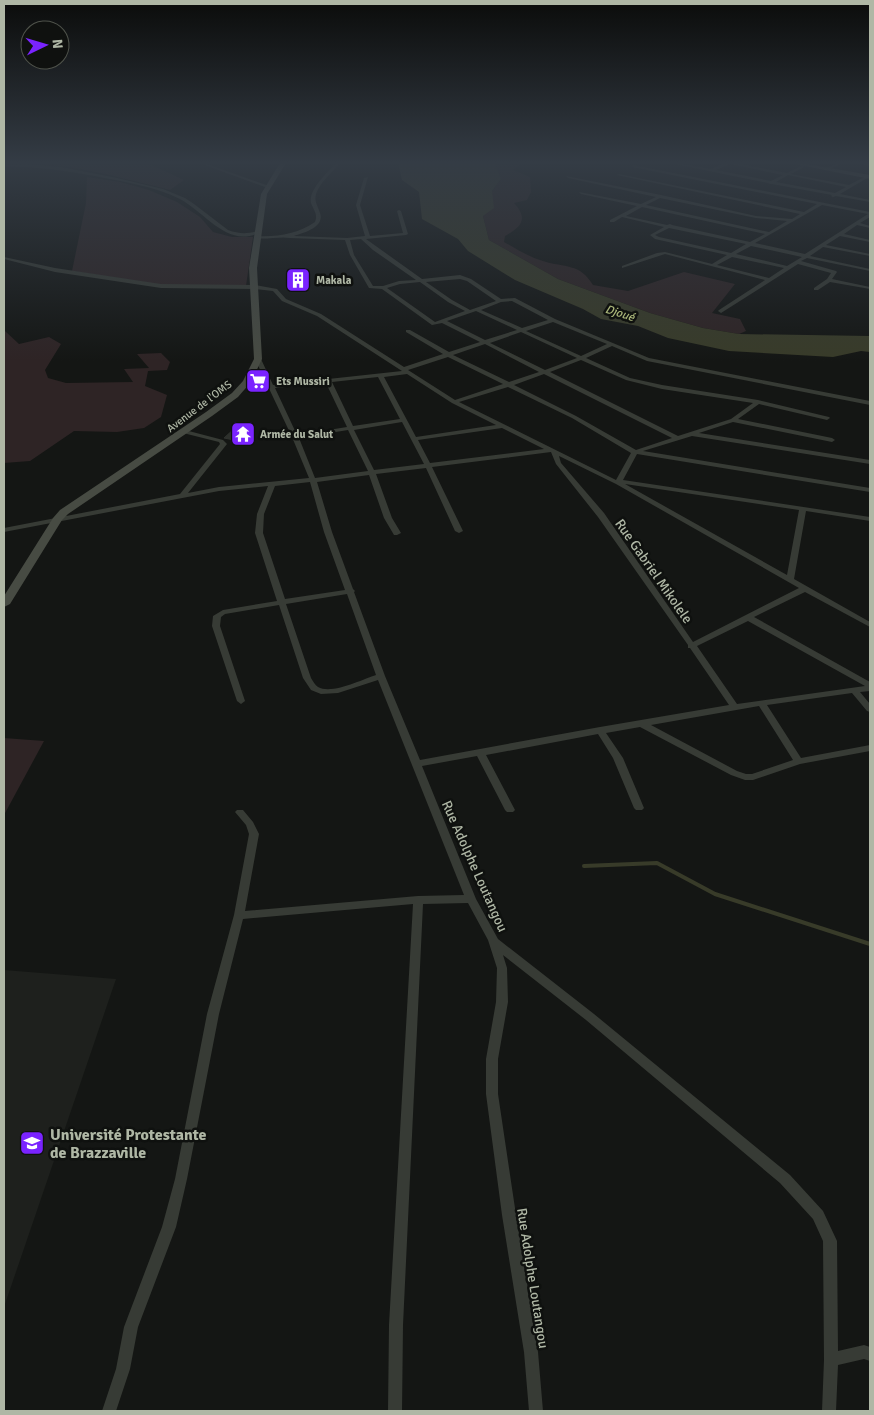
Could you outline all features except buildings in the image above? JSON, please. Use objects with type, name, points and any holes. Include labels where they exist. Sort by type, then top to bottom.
[{"type":"street","points":[[221,229],[242,235],[347,239],[406,234],[404,229]]},
{"type":"street","name":"Avenue de l'OMS","points":[[4,604],[58,518],[105,483],[184,432],[235,395],[247,382],[258,359],[253,268],[258,229]]},
{"type":"street","points":[[286,237],[307,229]]},
{"type":"street","points":[[363,229],[365,238],[375,249],[450,302],[524,330],[628,379],[643,384],[758,402],[827,418]]},
{"type":"street","points":[[663,229],[652,235],[657,238],[788,268]]},
{"type":"street","points":[[686,229],[870,270]]},
{"type":"street","points":[[751,229],[769,233]]},
{"type":"street","points":[[713,266],[776,229]]},
{"type":"street","points":[[721,311],[850,229]]},
{"type":"street","points":[[841,235],[870,241]]},
{"type":"street","points":[[347,239],[352,255],[371,287],[383,288],[399,283],[460,277],[469,280],[500,302]]},
{"type":"street","points":[[823,246],[870,255]]},
{"type":"street","points":[[624,267],[662,253],[770,280]]},
{"type":"street","points":[[4,258],[55,270],[161,286],[255,287],[275,290],[284,300],[319,316],[407,370],[454,402],[618,482],[870,625]]},
{"type":"street","points":[[798,262],[834,272],[829,280],[816,289]]},
{"type":"street","points":[[829,280],[870,288]]},
{"type":"street","points":[[383,288],[430,323],[439,324],[513,299],[553,320],[610,345],[662,363],[870,403]]},
{"type":"street","points":[[271,386],[380,377],[407,370],[553,320]]},
{"type":"street","points":[[444,322],[677,438]]},
{"type":"street","points":[[408,331],[449,355],[510,384],[635,452],[870,490]]},
{"type":"street","points":[[454,402],[582,358],[610,345]]},
{"type":"street","name":"Rue Adolphe Loutangou","points":[[258,359],[313,480],[328,532],[381,676],[471,899],[493,940],[502,968],[502,1002],[492,1059],[492,1094],[531,1352],[536,1411]]},
{"type":"street","points":[[380,377],[428,466],[459,531]]},
{"type":"street","points":[[328,381],[372,473],[384,509],[397,534]]},
{"type":"street","points":[[618,482],[635,452],[733,420],[758,402]]},
{"type":"street","points":[[295,437],[403,420]]},
{"type":"street","points":[[733,420],[832,440]]},
{"type":"street","points":[[414,439],[503,426]]},
{"type":"street","points":[[183,495],[224,444],[221,441],[184,432]]},
{"type":"street","points":[[693,434],[870,462]]},
{"type":"street","points":[[4,530],[58,518],[219,489],[313,480],[553,450]]},
{"type":"street","name":"Rue Gabriel Mikolele","points":[[553,450],[558,463],[600,515],[735,707]]},
{"type":"street","points":[[618,482],[870,519]]},
{"type":"street","points":[[272,484],[258,523],[281,602],[307,678],[314,688],[325,692],[341,690],[381,676]]},
{"type":"street","points":[[790,580],[803,508]]},
{"type":"street","points":[[691,646],[804,589]]},
{"type":"street","points":[[241,701],[216,626],[217,616],[223,612],[351,591]]},
{"type":"street","points":[[747,617],[870,687]]},
{"type":"street","points":[[416,764],[735,707],[855,691],[870,687]]},
{"type":"street","points":[[855,691],[870,709]]},
{"type":"street","points":[[761,703],[799,761]]},
{"type":"street","points":[[642,724],[745,777],[753,777],[799,761],[870,748]]},
{"type":"street","points":[[600,730],[618,758],[639,808]]},
{"type":"street","points":[[480,752],[510,810]]},
{"type":"street","points":[[109,1411],[122,1369],[131,1327],[171,1217],[181,1179],[213,1014],[239,915],[254,834],[250,824],[240,812]]},
{"type":"street","points":[[239,915],[418,900],[471,899]]},
{"type":"street","points":[[395,1411],[396,1325],[418,900]]},
{"type":"street","points":[[493,940],[590,1017],[785,1179],[818,1215],[830,1241],[831,1360],[829,1411]]},
{"type":"street","points":[[831,1360],[864,1352],[870,1354]]},
{"type":"shaded area","points":[[81,229],[210,229],[213,232],[232,237],[253,237],[246,286],[163,285],[72,271]]},
{"type":"shaded area","points":[[486,229],[515,229],[505,236],[504,242],[538,259],[571,267],[583,273],[593,285],[628,291],[684,272],[735,284],[712,313],[740,319],[746,331],[739,334],[703,328],[650,313],[558,279],[489,240]]},
{"type":"shaded area","points":[[5,331],[19,344],[49,337],[61,344],[45,370],[48,378],[66,383],[133,382],[124,369],[149,368],[137,354],[161,353],[170,362],[167,370],[148,371],[145,386],[167,395],[161,417],[144,428],[117,432],[74,431],[30,461],[4,463]]},
{"type":"shaded area","points":[[4,738],[44,741],[4,815]]},
{"type":"shaded area","name":"Université Protestante de Brazzaville","points":[[4,970],[116,979],[4,1307]]},
{"type":"water","name":"Djoué","points":[[440,229],[486,229],[489,240],[558,279],[650,313],[703,328],[739,334],[870,336],[870,352],[861,351],[833,357],[729,351],[668,338],[638,326],[601,319],[583,309],[515,280],[468,251],[458,239]]},
{"type":"waterway","points":[[584,866],[657,863],[715,894],[870,944]]},
{"type":"place","name":"Makala","points":[[298,280]]},
{"type":"place","name":"Ets Mussiri","points":[[258,381]]},
{"type":"place","name":"Armée du Salut","points":[[243,434]]},
{"type":"place","name":"Université Protestante de Brazzaville","points":[[32,1143]]}]
